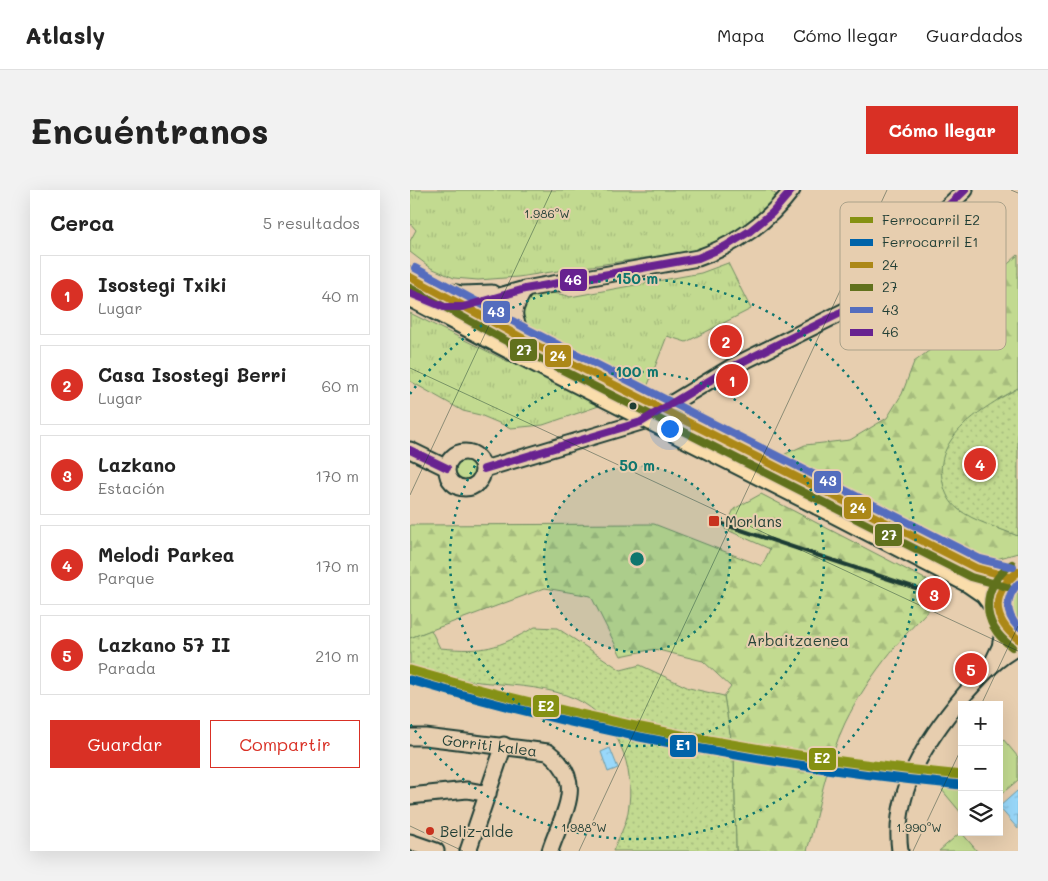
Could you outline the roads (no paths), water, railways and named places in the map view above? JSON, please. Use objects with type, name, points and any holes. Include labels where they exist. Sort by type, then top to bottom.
[{"type":"main road","points":[[414,288],[462,308],[521,346]]},
{"type":"main road","points":[[414,288],[521,346],[821,497],[976,568],[1014,574]]},
{"type":"main road","points":[[821,497],[985,593],[1006,625]]},
{"type":"main road","points":[[1006,625],[1000,591],[1014,574]]},
{"type":"street","points":[[414,288],[462,294],[525,289],[668,265],[698,258],[724,249],[761,225],[792,190]]},
{"type":"street","points":[[952,202],[965,190]]},
{"type":"street","points":[[462,308],[525,289]]},
{"type":"street","points":[[521,346],[514,320],[514,306],[525,289]]},
{"type":"street","points":[[484,469],[632,426],[676,402],[732,367],[840,313]]},
{"type":"street","points":[[410,450],[447,468]]},
{"type":"street","points":[[469,452],[479,458],[484,469],[478,483],[474,486],[462,488],[451,481],[447,468],[451,458],[456,454],[469,452]]},
{"type":"street","points":[[991,665],[1000,647],[1006,625]]},
{"type":"street","points":[[900,851],[900,818],[907,787],[916,763],[950,711],[991,665],[1018,647]]},
{"type":"street","name":"Gorriti kalea","points":[[410,737],[504,745],[548,752],[562,762],[570,780],[570,795],[550,851]]},
{"type":"street","points":[[468,851],[504,745]]},
{"type":"street","points":[[410,796],[467,790],[488,794]]},
{"type":"street","points":[[410,842],[436,851]]},
{"type":"water","points":[[610,748],[618,768],[608,772],[601,752]]},
{"type":"water","points":[[1018,792],[1018,829],[1003,812],[1003,803]]},
{"type":"railway","points":[[714,521],[934,594]]},
{"type":"rail line","name":"E2","points":[[410,670],[546,706],[683,736],[822,758],[958,775]]},
{"type":"rail line","name":"E1","points":[[410,680],[546,716],[683,746],[821,768],[958,785]]},
{"type":"place","name":"Casa Isostegi Berri","points":[[726,341]]},
{"type":"place","name":"Isostegi Txiki","points":[[732,380]]},
{"type":"place","name":"Melodi Parkea","points":[[980,464]]},
{"type":"place","name":"Morlans","points":[[714,521]]},
{"type":"place","name":"Lazkano","points":[[934,594]]},
{"type":"place","name":"Lazkano 57 II","points":[[971,669]]},
{"type":"place","name":"Beliz-alde","points":[[430,831]]},
{"type":"park label","name":"Arbaitzaenea","points":[[798,640]]}]
